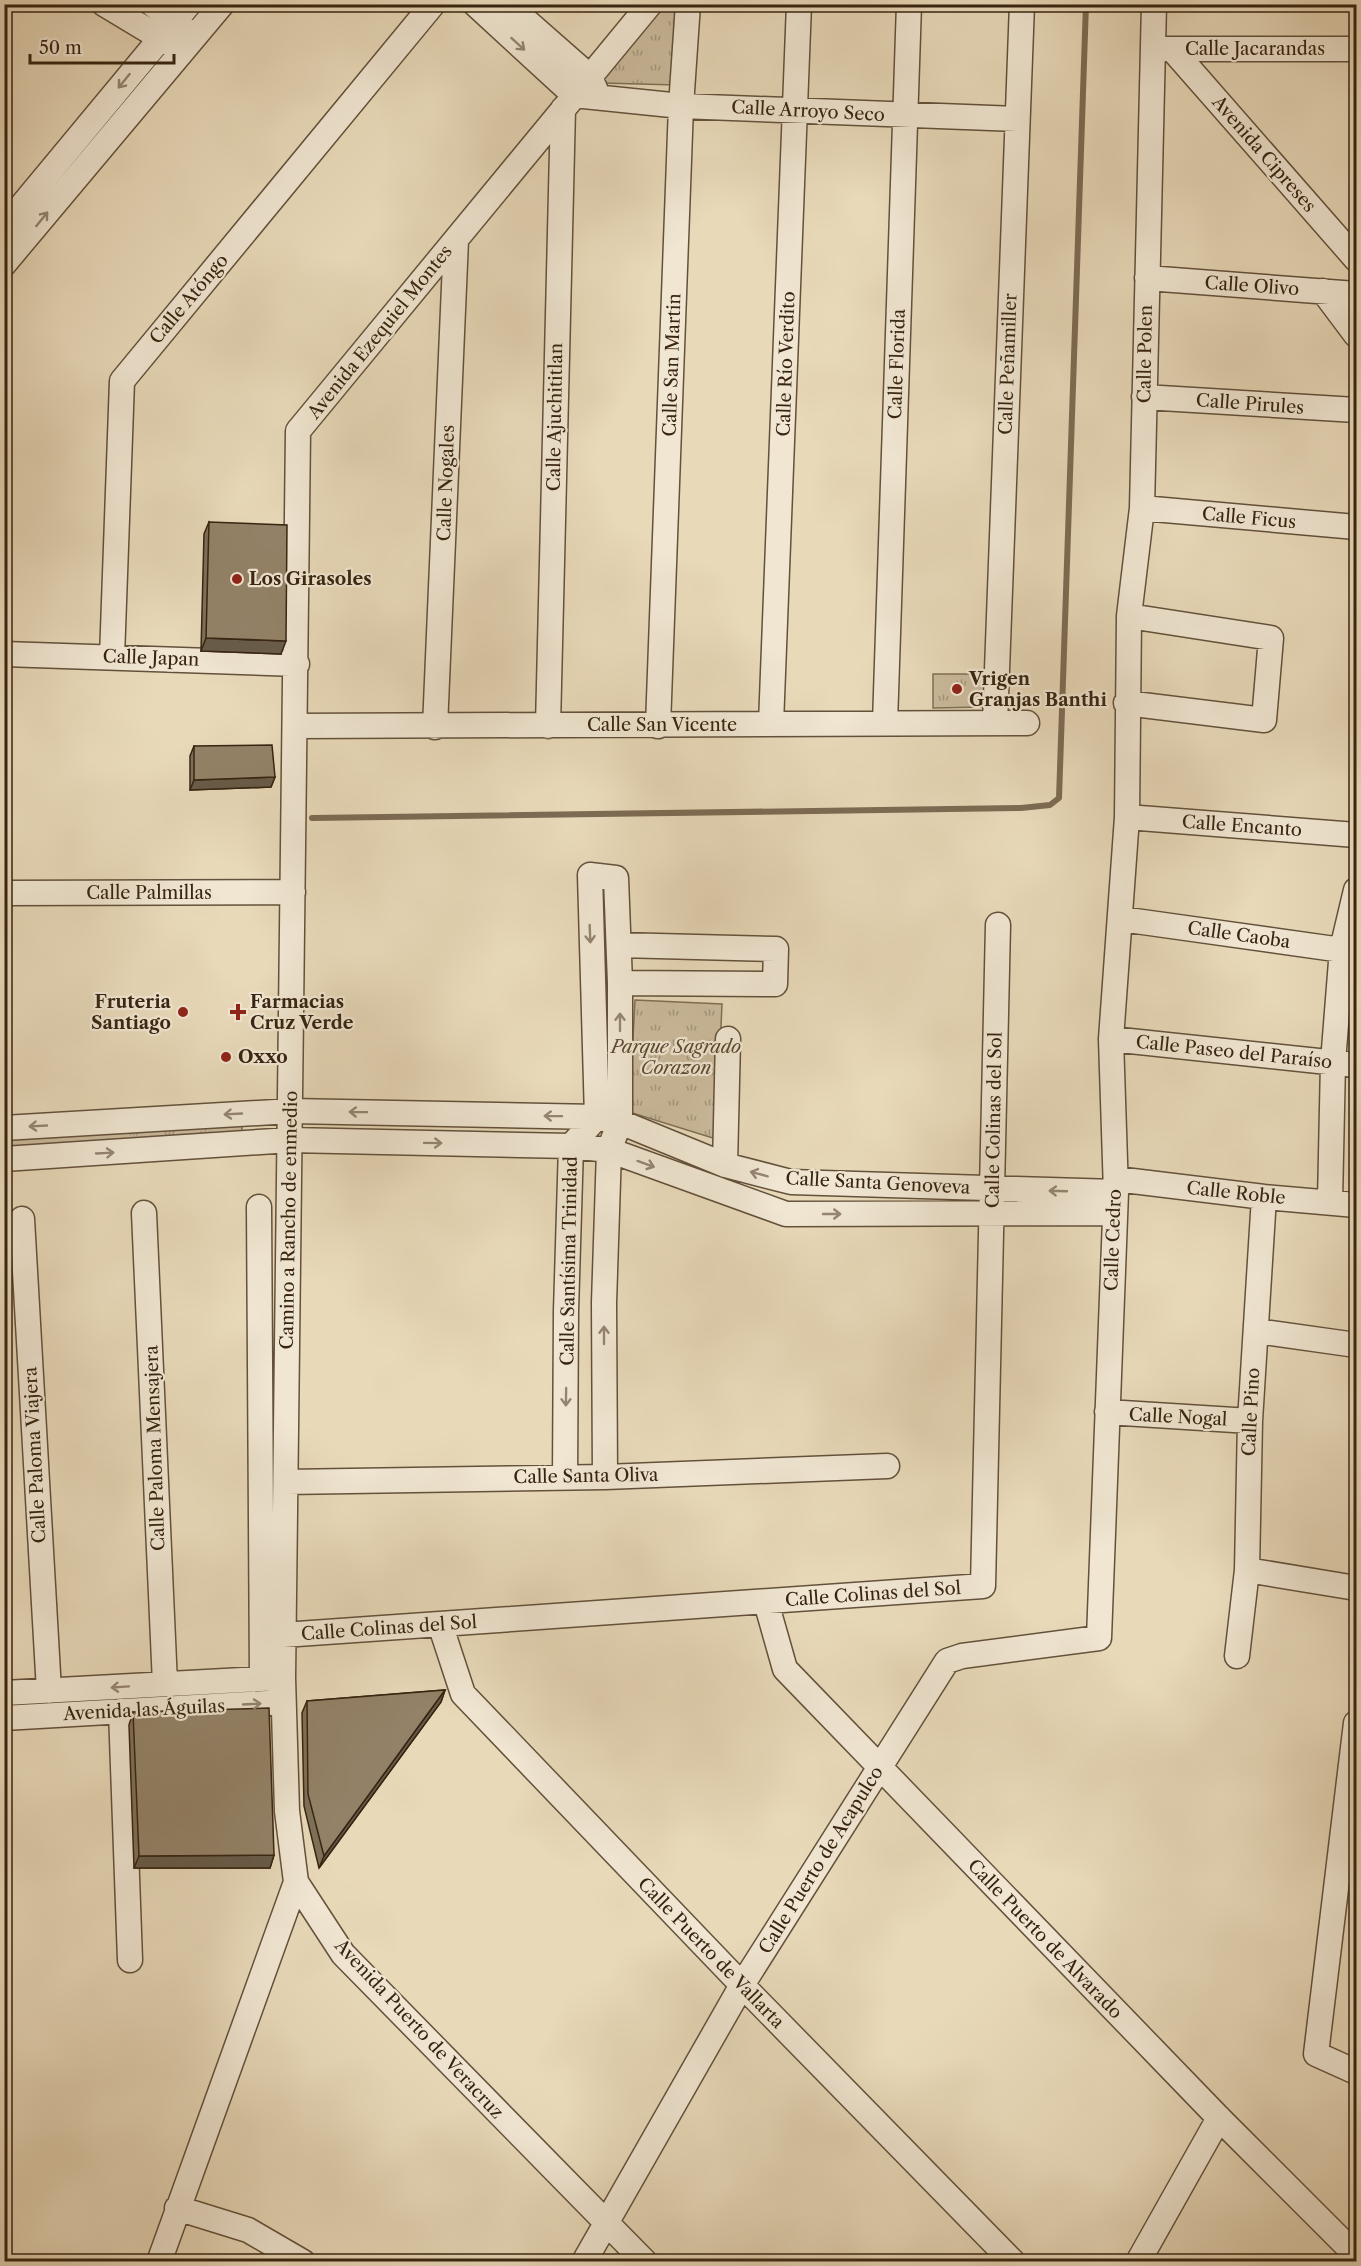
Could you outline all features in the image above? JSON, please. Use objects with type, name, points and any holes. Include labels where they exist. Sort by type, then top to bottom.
[{"type":"street","points":[[104,4],[174,21]]},
{"type":"street","points":[[152,4],[174,21],[188,45]]},
{"type":"street","points":[[4,264],[222,4]]},
{"type":"street","name":"Calle Atóngo","points":[[112,657],[122,381],[433,4]]},
{"type":"street","name":"Calle Arroyo Seco","points":[[475,4],[576,94],[600,99],[681,106],[1017,119]]},
{"type":"street","name":"Calle Arroyo Seco","points":[[507,4],[576,94]]},
{"type":"street","name":"Avenida Ezequiel Montes","points":[[296,726],[298,431],[650,4]]},
{"type":"street","name":"Calle San Martin","points":[[658,726],[681,106],[688,4]]},
{"type":"street","name":"Calle Río Verdito","points":[[771,724],[799,4]]},
{"type":"street","name":"Calle Florida","points":[[885,723],[909,4]]},
{"type":"street","name":"Calle Peñamiller","points":[[995,723],[1022,4]]},
{"type":"street","name":"Calle Polen","points":[[1126,703],[1129,616],[1142,508],[1146,278],[1163,49],[1154,4]]},
{"type":"street","points":[[4,227],[174,21]]},
{"type":"street","name":"Calle Jacarandas","points":[[1163,49],[1356,49]]},
{"type":"street","name":"Avenida Cipreses","points":[[1163,49],[1356,259]]},
{"type":"street","name":"Calle Ajuchititlan","points":[[548,726],[576,94]]},
{"type":"street","name":"Calle Nogales","points":[[435,727],[456,240]]},
{"type":"street","name":"Calle Olivo","points":[[1146,278],[1356,294]]},
{"type":"street","points":[[1323,291],[1356,336]]},
{"type":"street","name":"Calle Pirules","points":[[1144,397],[1356,410]]},
{"type":"street","name":"Calle Ficus","points":[[1142,508],[1356,527]]},
{"type":"street","points":[[1126,703],[1264,720],[1271,638],[1129,616]]},
{"type":"street","name":"Calle Japan","points":[[4,654],[297,664]]},
{"type":"street","name":"Calle Cedro","points":[[962,1656],[1099,1638],[1115,1195],[1111,1040],[1126,817],[1126,703]]},
{"type":"street","name":"Calle San Vicente","points":[[296,726],[1027,723]]},
{"type":"street","name":"Camino a Rancho de enmedio","points":[[272,1678],[284,1635],[292,892],[296,726]]},
{"type":"street","name":"Calle Encanto","points":[[1126,817],[1356,835]]},
{"type":"street","name":"Calle Santísima Trinidad","points":[[605,1477],[604,1303],[609,1120],[590,875],[614,876],[617,882],[620,983],[609,1120]]},
{"type":"street","points":[[1330,1201],[1345,1064],[1349,951],[1356,890]]},
{"type":"street","name":"Calle Palmillas","points":[[4,893],[292,892]]},
{"type":"street","name":"Calle Caoba","points":[[1120,919],[1349,951]]},
{"type":"street","name":"Calle Colinas del Sol","points":[[284,1635],[983,1586],[998,925]]},
{"type":"street","points":[[619,945],[776,949],[775,984],[620,983]]},
{"type":"street","points":[[725,1165],[728,1038]]},
{"type":"street","name":"Calle Paseo del Paraíso","points":[[1111,1040],[1345,1064]]},
{"type":"street","name":"Calle Santa Genoveva","points":[[4,1128],[291,1111],[609,1120],[725,1165],[791,1182],[992,1188],[1115,1195]]},
{"type":"street","name":"Calle Santísima Trinidad","points":[[565,1477],[566,1311],[571,1146],[609,1120]]},
{"type":"street","name":"Calle Santa Genoveva","points":[[4,1159],[290,1140],[571,1146],[609,1150],[786,1214],[992,1214],[1115,1195]]},
{"type":"street","name":"Calle Roble","points":[[1115,1195],[1264,1197],[1356,1205]]},
{"type":"street","name":"Calle Pino","points":[[1238,1656],[1246,1570],[1250,1421],[1264,1197]]},
{"type":"street","points":[[259,1207],[272,1678]]},
{"type":"street","name":"Calle Paloma Mensajera","points":[[144,1213],[165,1684]]},
{"type":"street","name":"Calle Paloma Viajera","points":[[22,1219],[49,1691]]},
{"type":"street","points":[[1256,1331],[1356,1345]]},
{"type":"street","name":"Calle Nogal","points":[[1107,1412],[1250,1421]]},
{"type":"street","name":"Calle Santa Oliva","points":[[286,1482],[605,1477],[887,1466]]},
{"type":"street","points":[[1246,1570],[1356,1588]]},
{"type":"street","name":"Calle Puerto de Alvarado","points":[[766,1602],[785,1669],[1219,2118],[1356,2255]]},
{"type":"street","name":"Calle Puerto de Vallarta","points":[[440,1624],[463,1695],[742,1985],[1014,2262]]},
{"type":"street","name":"Calle Puerto de Acapulco","points":[[584,2262],[742,1985],[947,1662],[962,1656]]},
{"type":"street","name":"Avenida las Águilas","points":[[4,1693],[272,1678]]},
{"type":"street","name":"Avenida Puerto de Veracruz","points":[[272,1678],[283,1702],[286,1811],[296,1882],[343,1954],[645,2262]]},
{"type":"street","name":"Avenida las Águilas","points":[[4,1718],[283,1702]]},
{"type":"street","points":[[121,1712],[130,1960]]},
{"type":"street","points":[[1356,1723],[1349,1845],[1316,2054],[1356,2072]]},
{"type":"street","points":[[159,2262],[296,1882]]},
{"type":"street","points":[[1138,2262],[1219,2118]]},
{"type":"street","points":[[177,2208],[248,2230],[303,2262]]},
{"type":"green space","points":[[658,5],[677,5],[676,85],[602,83],[600,73]]},
{"type":"green space","points":[[933,674],[984,674],[984,707],[933,708]]},
{"type":"green space","name":"Parque Sagrado Corazon","points":[[635,1000],[722,1004],[716,1139],[629,1112]]},
{"type":"green space","points":[[242,1126],[242,1136],[5,1149],[5,1139]]},
{"type":"building","points":[[209,522],[287,525],[286,641],[206,638]]},
{"type":"building","points":[[272,745],[275,777],[194,780],[194,746]]},
{"type":"building","points":[[445,1690],[324,1856],[308,1794],[307,1701]]},
{"type":"building","points":[[269,1708],[274,1855],[139,1856],[133,1712]]},
{"type":"waterway","points":[[312,818],[1021,808],[1050,805],[1059,798],[1086,4]]},
{"type":"place","name":"Los Girasoles","points":[[237,579]]},
{"type":"place","name":"Vrigen Granjas Banthi","points":[[957,689]]},
{"type":"place","name":"Fruteria Santiago","points":[[183,1012]]},
{"type":"place","name":"Farmacias Cruz Verde","points":[[238,1012]]},
{"type":"place","name":"Oxxo","points":[[226,1057]]}]
